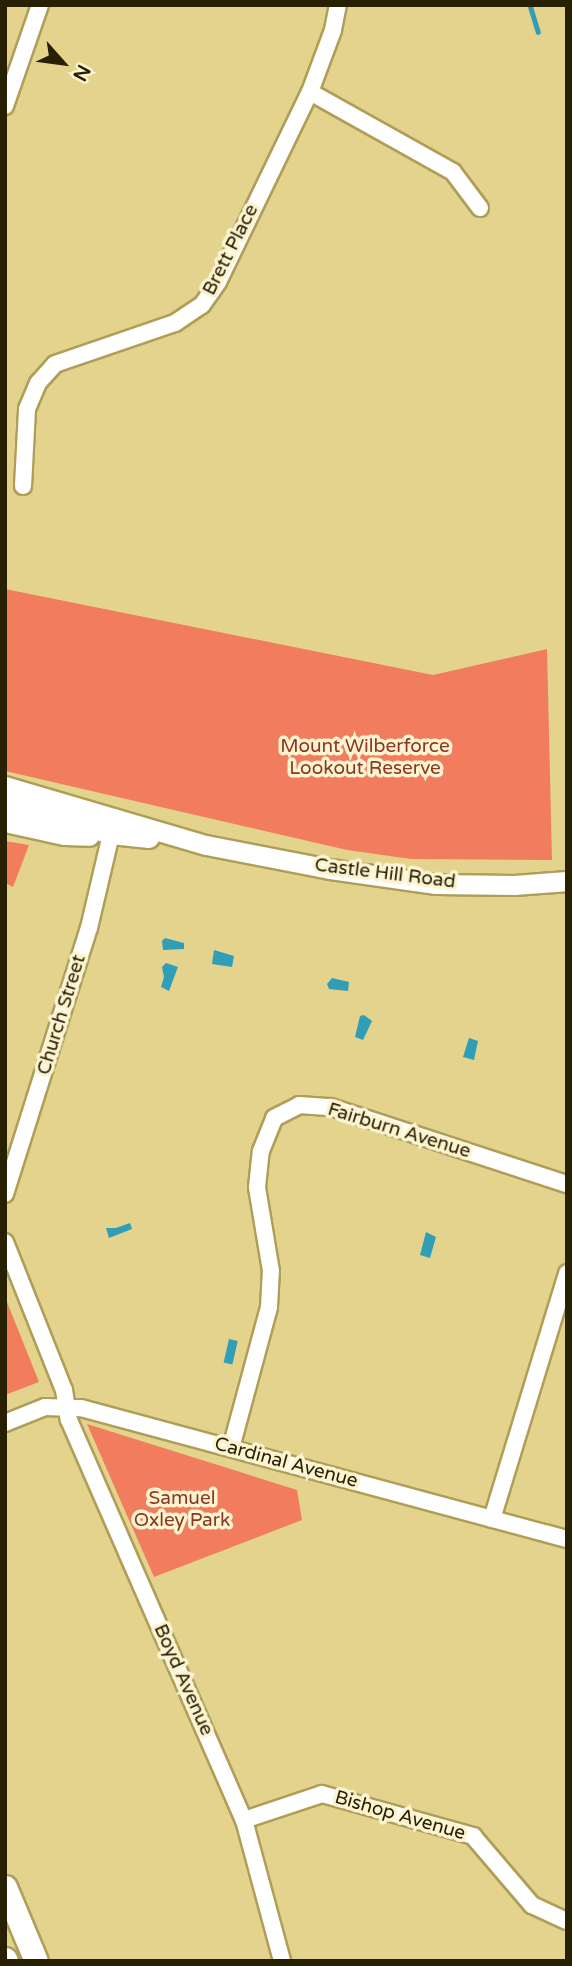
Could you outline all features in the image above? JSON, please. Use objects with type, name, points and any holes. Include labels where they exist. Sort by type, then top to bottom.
[{"type":"highway","points":[[5,1887],[36,1961]]},
{"type":"main road","name":"Castle Hill Road","points":[[5,786],[112,826]]},
{"type":"main road","name":"Castle Hill Road","points":[[5,804],[330,869],[436,884],[514,885],[567,881]]},
{"type":"main road","points":[[5,822],[82,837],[112,826]]},
{"type":"street","points":[[5,106],[40,5]]},
{"type":"street","name":"Brett Place","points":[[23,486],[27,409],[38,383],[55,364],[175,323],[202,306],[218,282],[310,92],[333,30],[338,5]]},
{"type":"street","points":[[310,92],[453,172],[480,208]]},
{"type":"street","name":"Church Street","points":[[5,1194],[89,928],[112,826]]},
{"type":"street","name":"Fairburn Avenue","points":[[231,1448],[269,1307],[271,1271],[257,1187],[261,1151],[274,1118],[299,1105],[331,1107],[567,1184]]},
{"type":"street","points":[[5,1242],[64,1390],[66,1405]]},
{"type":"street","points":[[492,1519],[567,1273]]},
{"type":"street","name":"Cardinal Avenue","points":[[5,1423],[45,1407],[66,1405],[567,1539]]},
{"type":"street","name":"Boyd Avenue","points":[[66,1405],[69,1420],[244,1821],[282,1961]]},
{"type":"street","name":"Bishop Avenue","points":[[244,1821],[322,1794],[472,1836],[532,1905],[567,1921]]},
{"type":"green space","name":"Mount Wilberforce Lookout Reserve","points":[[5,589],[433,675],[547,649],[552,860],[411,859],[347,850],[5,771]]},
{"type":"green space","points":[[5,841],[29,845],[13,887],[5,883]]},
{"type":"green space","points":[[5,1297],[39,1382],[5,1395]]},
{"type":"green space","name":"Samuel Oxley Park","points":[[87,1424],[297,1490],[302,1520],[154,1577]]},
{"type":"water","points":[[165,938],[184,943],[184,949],[163,950],[162,941]]},
{"type":"water","points":[[214,950],[234,956],[232,967],[212,964]]},
{"type":"water","points":[[166,963],[178,967],[169,991],[161,987],[164,977],[162,967]]},
{"type":"water","points":[[332,978],[349,982],[348,991],[329,989],[327,984]]},
{"type":"water","points":[[364,1015],[372,1021],[363,1040],[355,1037],[360,1016]]},
{"type":"water","points":[[469,1038],[478,1041],[474,1060],[463,1057]]},
{"type":"water","points":[[130,1223],[132,1229],[109,1238],[106,1228]]},
{"type":"water","points":[[426,1232],[436,1237],[430,1258],[420,1255]]},
{"type":"water","points":[[229,1339],[238,1341],[232,1364],[224,1362]]},
{"type":"waterway","points":[[530,5],[538,32]]}]
